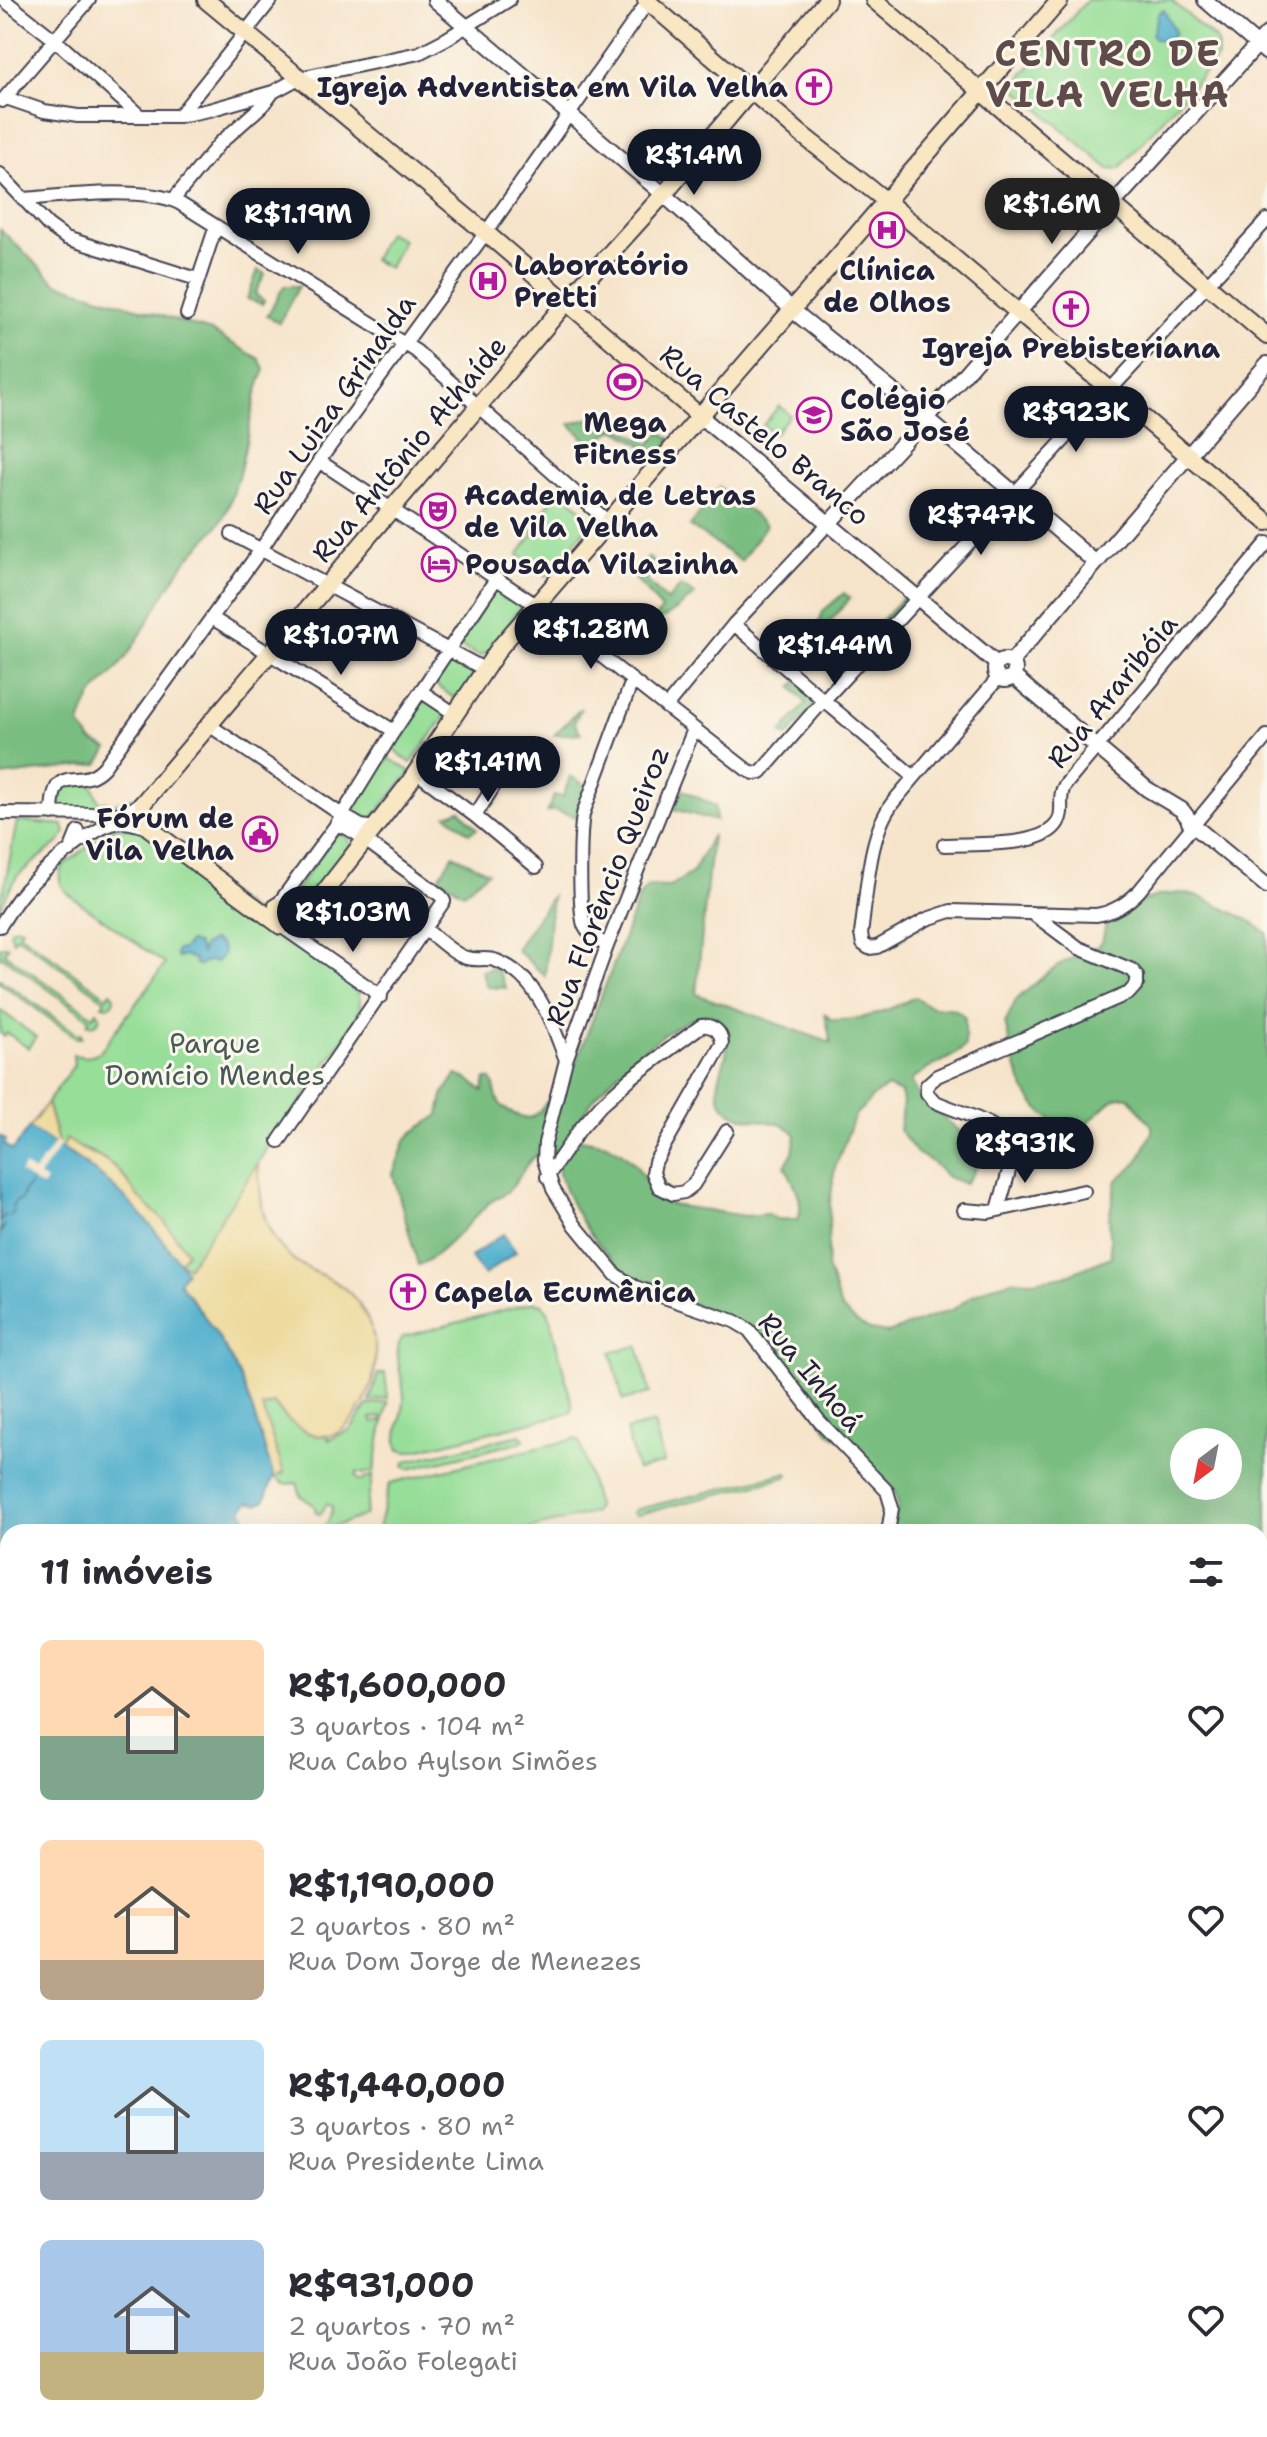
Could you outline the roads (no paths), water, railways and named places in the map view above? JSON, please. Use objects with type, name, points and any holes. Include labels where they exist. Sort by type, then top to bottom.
[{"type":"main road","name":"Rua Castelo Branco","points":[[206,0],[701,417]]},
{"type":"main road","name":"Rua Antônio Athaíde","points":[[146,799],[827,0]]},
{"type":"main road","points":[[874,0],[1267,336]]},
{"type":"main road","points":[[146,799],[141,812],[149,828],[281,926],[302,921],[416,772],[484,669],[536,605],[1060,0]]},
{"type":"main road","points":[[648,1],[750,91],[885,200],[1267,522]]},
{"type":"main road","points":[[277,906],[287,917],[302,921]]},
{"type":"street","points":[[4,0],[55,40],[140,116]]},
{"type":"street","points":[[89,0],[3,101],[78,116],[179,116],[273,92],[299,78],[419,53],[509,0]]},
{"type":"street","points":[[179,116],[271,0]]},
{"type":"street","points":[[435,0],[663,194],[793,310],[1016,493],[1096,563]]},
{"type":"street","points":[[666,707],[734,624],[926,418],[1113,204],[1264,44],[1205,0]]},
{"type":"street","name":"Rua Luiza Grinalda","points":[[58,814],[53,794],[56,787],[66,779],[89,777],[101,770],[262,548],[319,461],[486,233],[648,1]]},
{"type":"street","points":[[173,200],[221,141],[273,92]]},
{"type":"street","points":[[0,174],[48,225],[66,238],[197,279]]},
{"type":"street","points":[[24,199],[112,193],[173,200],[405,344],[607,521]]},
{"type":"street","points":[[319,461],[536,605],[747,770],[761,772],[1267,220]]},
{"type":"street","points":[[187,314],[216,226]]},
{"type":"street","points":[[1267,364],[887,809],[877,831],[862,941],[866,946],[877,947],[927,919],[951,911],[1096,915],[1116,908],[1135,895],[1267,736]]},
{"type":"street","name":"Rua Castelo Branco","points":[[701,417],[1139,782],[1177,806],[1194,826],[1267,886]]},
{"type":"street","points":[[232,534],[484,669]]},
{"type":"street","name":"Rua Araribóia","points":[[944,845],[1025,841],[1055,826],[1060,817],[1062,789],[1267,543]]},
{"type":"street","points":[[381,996],[281,926],[276,916],[277,906],[339,820],[394,731],[496,579]]},
{"type":"street","points":[[212,618],[394,731]]},
{"type":"street","points":[[734,624],[914,777]]},
{"type":"street","points":[[607,946],[590,934],[583,919],[580,830],[584,811],[632,681]]},
{"type":"street","points":[[422,692],[455,714]]},
{"type":"street","points":[[209,725],[339,820],[361,826],[444,901],[279,1141]]},
{"type":"street","name":"Rua Florêncio Queiroz","points":[[566,1060],[607,946],[694,729]]},
{"type":"street","points":[[475,816],[512,757]]},
{"type":"street","points":[[416,772],[536,867]]},
{"type":"street","points":[[0,926],[28,888],[70,851],[85,825],[123,814],[146,799]]},
{"type":"street","points":[[0,813],[58,814],[85,825],[124,822],[149,828]]},
{"type":"street","points":[[998,1210],[1012,1153],[1009,1138],[998,1128],[934,1101],[927,1093],[927,1085],[937,1076],[1129,993],[1137,984],[1137,976],[1132,970],[1079,948],[1032,913]]},
{"type":"street","points":[[302,921],[304,942]]},
{"type":"street","points":[[426,930],[463,957],[497,961],[511,969],[526,982],[544,1006],[566,1060],[544,1152],[547,1177]]},
{"type":"street","points":[[547,1177],[580,1129],[601,1105],[631,1078],[701,1026],[718,1031],[722,1044],[655,1162],[654,1178],[659,1187],[673,1194],[689,1189],[727,1131]]},
{"type":"street","name":"Rua Inhoá","points":[[547,1177],[583,1237],[616,1275],[635,1287],[734,1321],[749,1330],[820,1422],[883,1486],[892,1508],[889,1524]]},
{"type":"street","points":[[964,1210],[998,1210],[1084,1191]]},
{"type":"water","points":[[1164,10],[1175,32],[1171,39],[1160,40],[1152,35],[1159,12]]},
{"type":"water","points":[[212,941],[223,950],[223,955],[216,962],[206,961],[200,966],[195,964],[194,959],[185,956],[178,958],[176,955],[177,950],[183,949],[189,942],[197,944],[201,953],[203,946]]},
{"type":"water","points":[[29,1128],[84,1164],[126,1198],[186,1271],[179,1282],[234,1365],[274,1477],[264,1501],[258,1504],[248,1502],[242,1510],[247,1520],[244,1524],[0,1524],[0,1136],[6,1140],[4,1145],[13,1150]]},
{"type":"water","points":[[503,1234],[516,1252],[484,1275],[471,1257]]},
{"type":"place","name":"Igreja Adventista em Vila Velha","points":[[814,87]]},
{"type":"place","name":"Clínica de Olhos","points":[[887,230]]},
{"type":"place","name":"Laboratório Pretti","points":[[488,281]]},
{"type":"place","name":"Igreja Prebisteriana","points":[[1071,309]]},
{"type":"place","name":"Mega Fitness","points":[[625,382]]},
{"type":"place","name":"Colégio São José","points":[[814,415]]},
{"type":"place","name":"Academia de Letras de Vila Velha","points":[[438,511]]},
{"type":"place","name":"Pousada Vilazinha","points":[[439,564]]},
{"type":"place","name":"Fórum de Vila Velha","points":[[260,834]]},
{"type":"place","name":"Capela Ecumênica","points":[[408,1292]]},
{"type":"district","name":"CENTRO DE VILA VELHA","points":[[1108,74]]},
{"type":"park label","name":"Parque Domício Mendes","points":[[215,1059]]}]
